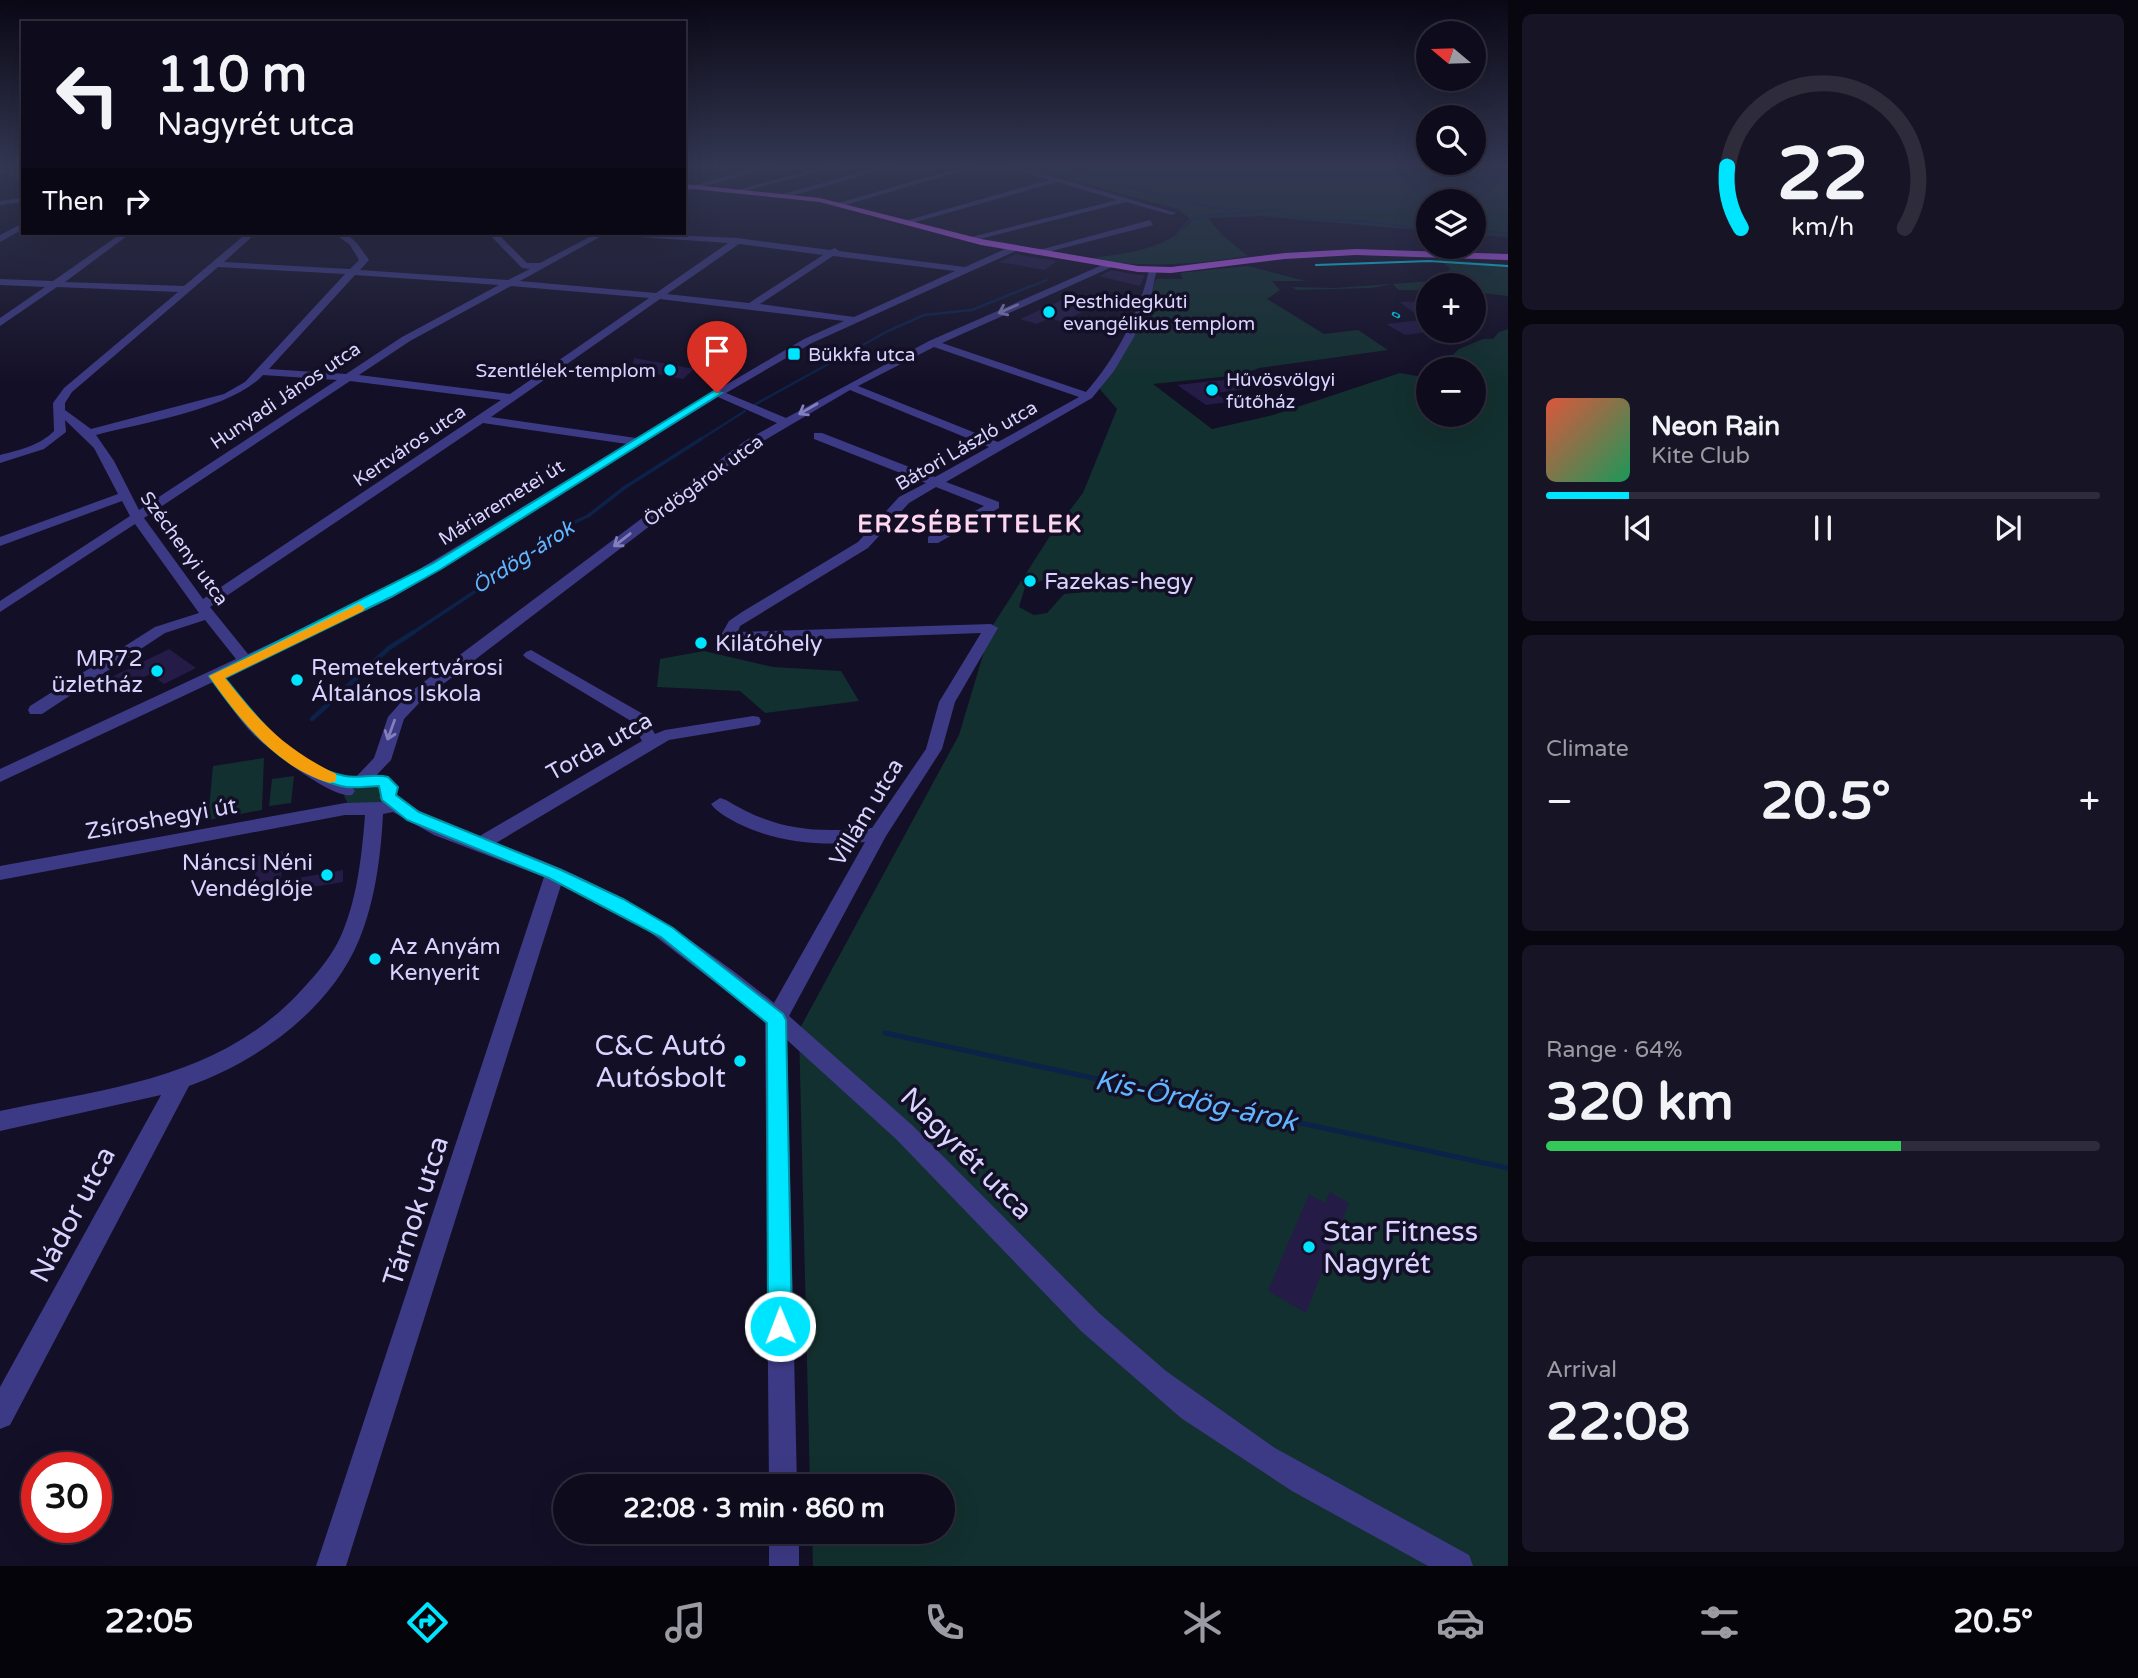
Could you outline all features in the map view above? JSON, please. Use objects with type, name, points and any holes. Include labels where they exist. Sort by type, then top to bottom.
[{"type":"main road","points":[[968,239],[1109,265],[1154,270],[1319,254],[1416,251]]},
{"type":"main road","points":[[1486,254],[1508,257]]},
{"type":"street","points":[[0,323],[118,239]]},
{"type":"street","points":[[0,459],[40,447],[56,438],[60,432],[59,403],[71,387],[245,239]]},
{"type":"street","points":[[91,433],[228,396],[263,372],[364,260],[353,243],[347,239]]},
{"type":"street","points":[[498,239],[526,265],[540,266]]},
{"type":"street","name":"Hunyadi János utca","points":[[0,608],[406,338],[591,239]]},
{"type":"street","points":[[710,239],[835,251],[965,270]]},
{"type":"street","points":[[1036,252],[1087,239]]},
{"type":"street","name":"Kertváros utca","points":[[36,710],[160,630],[207,610],[737,241]]},
{"type":"street","name":"Máriaremetei út","points":[[0,776],[246,662],[424,573],[717,393],[852,319],[1015,248]]},
{"type":"street","points":[[751,306],[835,251]]},
{"type":"street","points":[[216,264],[510,282],[659,296],[852,319]]},
{"type":"street","name":"Ördögárok utca","points":[[0,1121],[180,1081],[228,1059],[277,1028],[330,971],[349,941],[367,803],[396,717],[415,697],[749,444],[849,386],[933,343],[1109,265]]},
{"type":"street","name":"Bátori László utca","points":[[991,628],[734,637],[729,635],[734,624],[747,615],[863,545],[904,500],[1088,396],[1098,387],[1134,323],[1150,287],[1154,270]]},
{"type":"street","points":[[0,282],[187,289]]},
{"type":"street","points":[[933,343],[1088,396]]},
{"type":"street","points":[[263,372],[346,377],[513,398]]},
{"type":"street","points":[[849,386],[999,447]]},
{"type":"street","points":[[717,393],[786,422]]},
{"type":"street","name":"Széchenyi utca","points":[[59,416],[76,419],[91,433],[104,452],[123,496],[136,517],[246,662]]},
{"type":"street","points":[[481,419],[638,442]]},
{"type":"street","points":[[818,436],[932,483],[994,505],[933,540]]},
{"type":"street","points":[[0,542],[123,496]]},
{"type":"street","name":"Villám utca","points":[[776,1020],[878,834],[934,749],[947,702],[991,628]]},
{"type":"street","points":[[531,655],[637,718],[651,742]]},
{"type":"street","name":"Nagyrét utca","points":[[216,676],[259,731],[299,762],[367,803],[413,816],[555,874],[667,933],[776,1020],[904,1132],[1096,1326],[1156,1381],[1214,1425],[1313,1489],[1458,1566]]},
{"type":"street","name":"Torda utca","points":[[480,844],[665,735],[753,721]]},
{"type":"street","name":"Zsíroshegyi út","points":[[0,873],[367,803]]},
{"type":"street","points":[[720,804],[751,823],[785,836],[825,839],[878,834]]},
{"type":"street","name":"Tárnok utca","points":[[331,1566],[555,874]]},
{"type":"street","points":[[776,1020],[783,1474]]},
{"type":"street","name":"Nádor utca","points":[[0,1415],[180,1081]]},
{"type":"street","points":[[784,1544],[784,1566]]},
{"type":"green space","points":[[1168,239],[1227,239],[1248,256],[1168,264],[1128,264],[1087,259],[1144,249]]},
{"type":"green space","points":[[1437,259],[1508,265],[1508,296],[1486,293],[1486,273],[1447,273],[1450,268]]},
{"type":"green space","points":[[1248,266],[1305,281],[1272,281],[1280,290],[1267,299],[1324,334],[1358,330],[1388,350],[1259,368],[1240,375],[1153,384],[1212,429],[1273,415],[1400,373],[1416,376],[1416,427],[1486,427],[1486,357],[1450,357],[1459,349],[1473,343],[1486,343],[1486,339],[1493,339],[1499,332],[1508,329],[1508,1566],[813,1566],[812,1544],[955,1544],[955,1474],[810,1474],[799,1030],[959,735],[991,628],[1050,536],[1083,493],[1117,409],[1098,387],[1139,322],[1156,279],[1183,279],[1180,273]],"holes":[[[1054,576],[1084,581],[1093,591],[1064,594],[1047,613],[1034,615],[1019,607],[1025,587]]]},
{"type":"green space","points":[[1416,282],[1416,290],[1399,290],[1393,284],[1371,288],[1297,290],[1292,287],[1335,288]]},
{"type":"green space","points":[[704,651],[773,667],[841,671],[859,701],[765,713],[740,691],[657,687],[660,659]]},
{"type":"green space","points":[[264,758],[262,810],[208,820],[213,766]]},
{"type":"green space","points":[[294,776],[291,803],[269,806],[272,779]]},
{"type":"green space","points":[[370,778],[387,783],[388,797],[375,807],[348,804],[344,796],[348,789]]},
{"type":"building","points":[[1016,254],[1057,261],[1045,270],[999,262]]},
{"type":"building","points":[[1111,270],[1145,275],[1140,286],[1099,276]]},
{"type":"building","points":[[1073,295],[1101,302],[1063,322],[1050,318],[1037,324],[1020,319]]},
{"type":"building","points":[[1416,301],[1416,315],[1400,302]]},
{"type":"building","points":[[1416,321],[1416,334],[1405,335],[1386,324]]},
{"type":"building","name":"Szentlélek-templom","points":[[634,358],[694,369],[683,379],[632,369]]},
{"type":"building","name":"Hűvösvölgyi fűtőház","points":[[1250,377],[1264,387],[1216,393],[1228,402],[1206,405],[1177,385]]},
{"type":"building","name":"MR72 üzletház","points":[[169,649],[196,668],[164,684],[150,674],[114,692],[101,682]]},
{"type":"building","name":"Náncsi Néni Vendéglője","points":[[283,851],[281,881],[343,870],[343,882],[253,897],[257,856]]},
{"type":"building","name":"Star Fitness Nagyrét","points":[[1330,1192],[1349,1203],[1306,1313],[1268,1291],[1309,1194],[1325,1203]]},
{"type":"waterway","name":"Ördög-árok","points":[[1027,288],[1047,280]]},
{"type":"waterway","name":"Ördög-árok","points":[[754,405],[888,331],[924,315],[972,310],[1031,286]]},
{"type":"waterway","name":"Ördög-árok","points":[[698,441],[745,411]]},
{"type":"waterway","name":"Ördög-árok","points":[[411,634],[500,575],[560,529],[588,516],[624,488],[701,439]]},
{"type":"waterway","name":"Ördög-árok","points":[[312,719],[389,648],[414,632]]},
{"type":"waterway","name":"Kis-Ördög-árok","points":[[885,1033],[1508,1168]]},
{"type":"tram line","points":[[1316,265],[1429,261],[1508,266]]},
{"type":"railway","points":[[1394,314],[1398,316]]},
{"type":"slow traffic","points":[[330,777],[299,762],[259,731],[242,713],[216,676],[359,608]]},
{"type":"place","name":"Pesthidegkúti evangélikus templom","points":[[1049,312]]},
{"type":"place","name":"Bükkfa utca","points":[[794,354]]},
{"type":"place","name":"Szentlélek-templom","points":[[670,370]]},
{"type":"place","name":"Hűvösvölgyi fűtőház","points":[[1212,390]]},
{"type":"place","name":"Fazekas-hegy","points":[[1030,581]]},
{"type":"place","name":"Kilátóhely","points":[[701,643]]},
{"type":"place","name":"MR72 üzletház","points":[[157,671]]},
{"type":"place","name":"Remetekertvárosi Általános Iskola","points":[[297,680]]},
{"type":"place","name":"Náncsi Néni Vendéglője","points":[[327,875]]},
{"type":"place","name":"Az Anyám Kenyerit","points":[[375,959]]},
{"type":"place","name":"C&C Autó Autósbolt","points":[[740,1061]]},
{"type":"place","name":"Star Fitness Nagyrét","points":[[1309,1247]]},
{"type":"district","name":"ERZSÉBETTELEK","points":[[970,524]]},
{"type":"route","points":[[717,393],[387,595],[216,676],[242,713],[259,731],[299,762],[343,782],[370,778],[383,780],[390,787],[388,797],[391,801],[413,816],[555,874],[653,923],[776,1020],[780,1326]]}]
